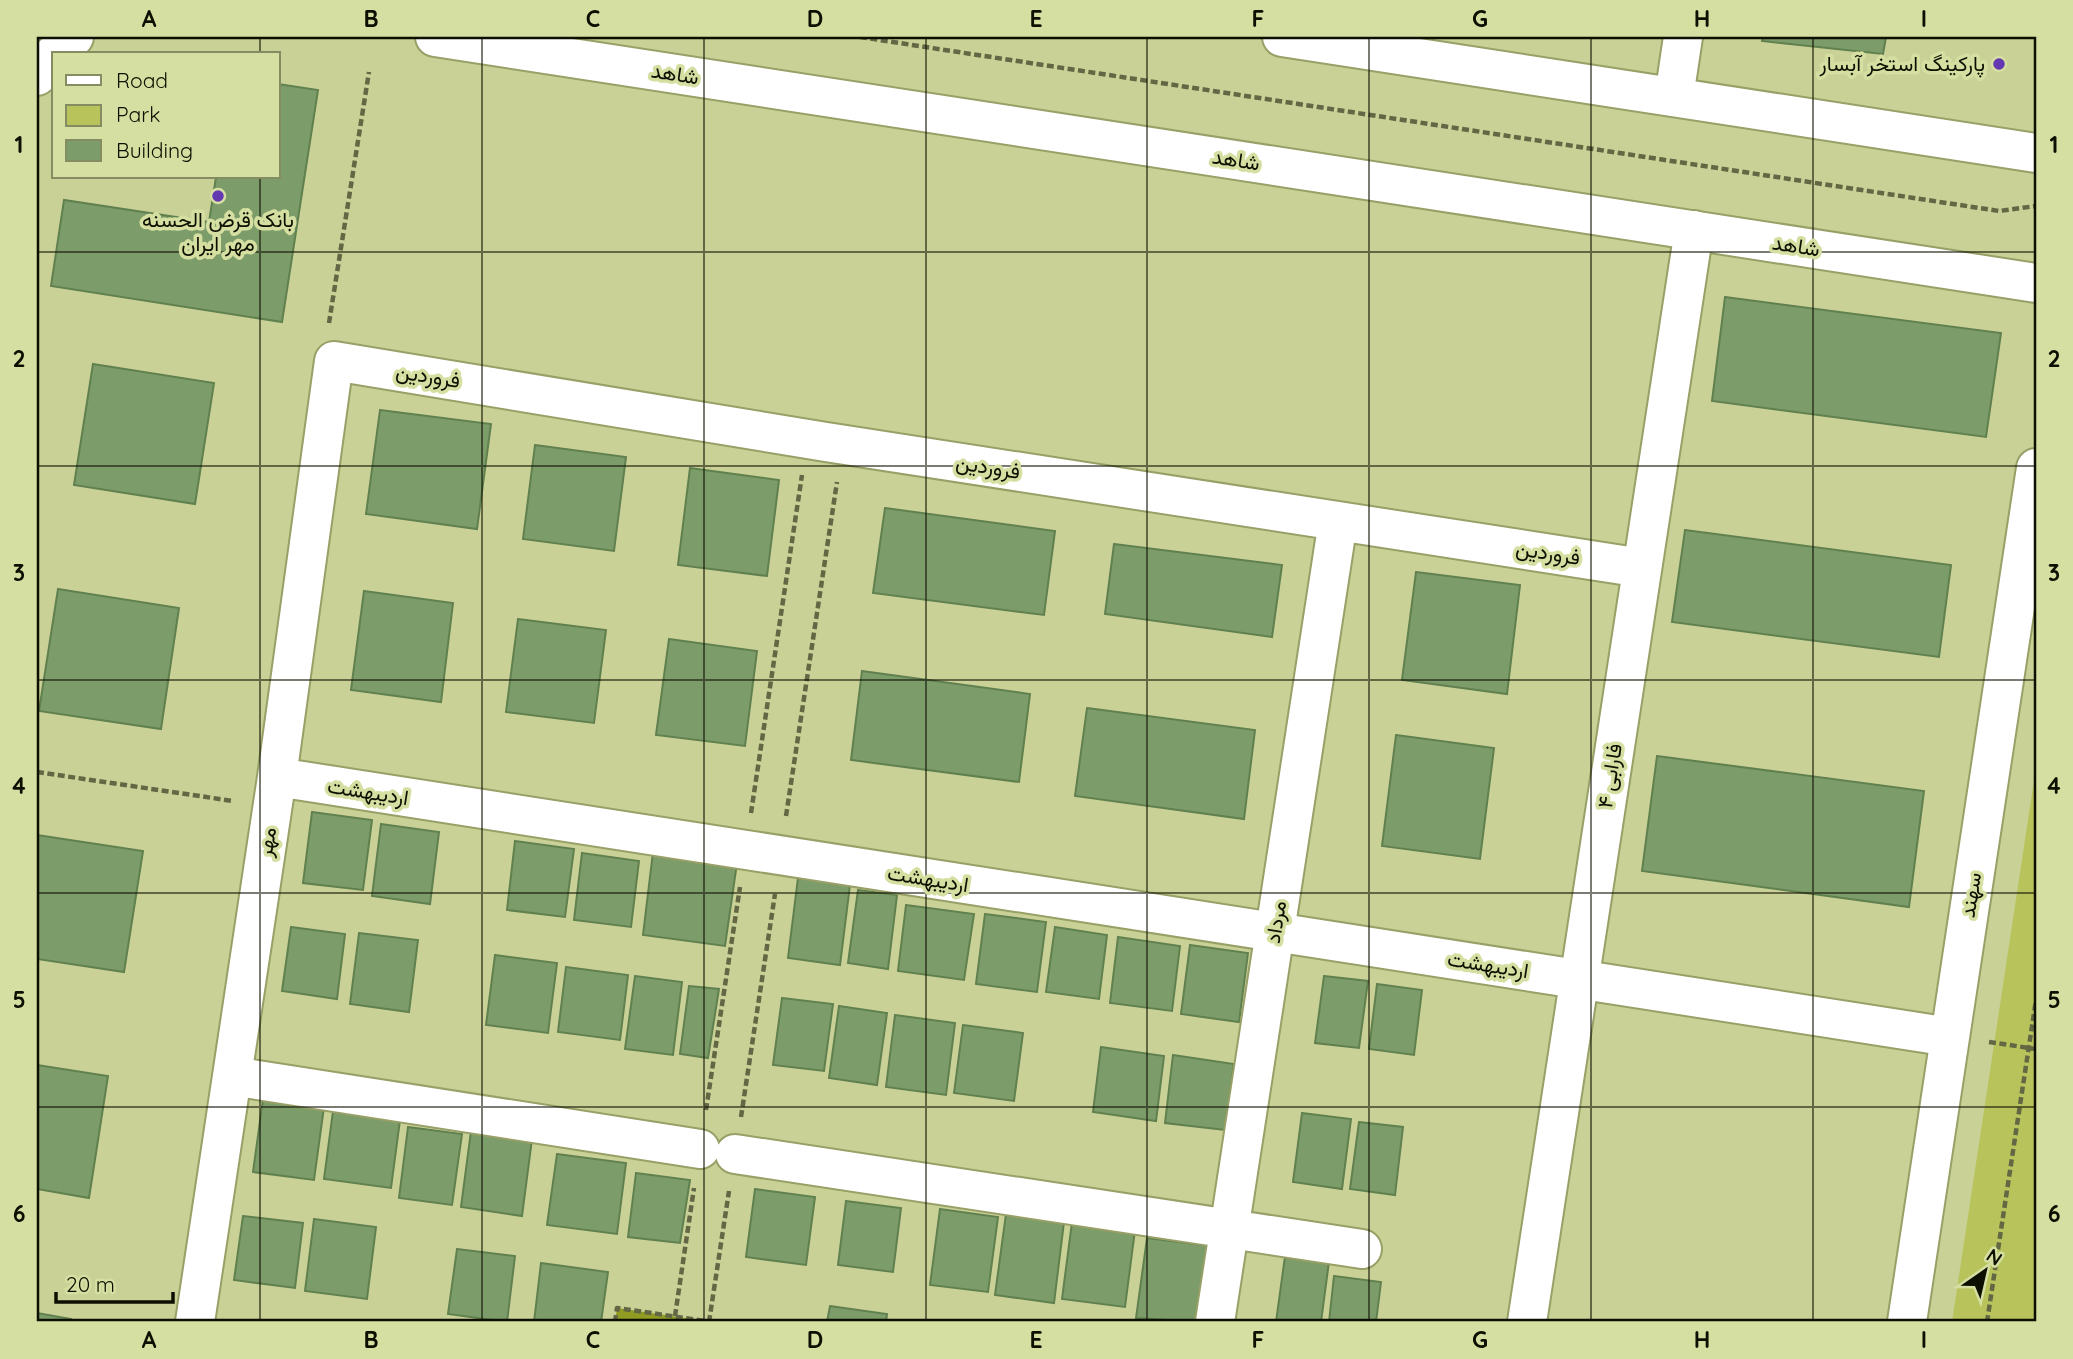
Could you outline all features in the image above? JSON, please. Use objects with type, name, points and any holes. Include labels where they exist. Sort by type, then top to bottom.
[{"type":"street","points":[[57,52],[74,37]]},
{"type":"street","name":"شاهد","points":[[435,37],[2036,284]]},
{"type":"street","points":[[1282,37],[2036,153]]},
{"type":"street","points":[[1674,97],[1683,37]]},
{"type":"street","points":[[37,76],[52,57]]},
{"type":"street","name":"فارابی ۴","points":[[1527,1322],[1694,230]]},
{"type":"street","name":"فروردین","points":[[334,361],[825,442],[1642,568]]},
{"type":"street","name":"مهر","points":[[195,1322],[274,792],[334,361]]},
{"type":"street","name":"سهند","points":[[1906,1322],[2036,468]]},
{"type":"street","name":"مرداد","points":[[1214,1322],[1338,521]]},
{"type":"street","name":"اردیبهشت","points":[[274,792],[1275,932],[1950,1037]]},
{"type":"street","points":[[232,1076],[1362,1249]]},
{"type":"path","points":[[860,37],[1999,211],[2036,206]]},
{"type":"path","points":[[334,361],[327,336],[369,72]]},
{"type":"path","points":[[37,772],[274,792]]},
{"type":"path","points":[[1987,1322],[2036,1000]]},
{"type":"path","points":[[1950,1037],[2036,1049]]},
{"type":"path","points":[[615,1322],[617,1308],[712,1322]]},
{"type":"green space","points":[[2036,767],[2036,1322],[1952,1322]]},
{"type":"green space","points":[[617,1308],[712,1322],[615,1322]]},
{"type":"building","points":[[1763,37],[1886,37],[1883,54],[1762,41]]},
{"type":"building","points":[[280,84],[318,90],[282,322],[51,286],[64,200],[209,222],[216,178],[280,178]]},
{"type":"building","points":[[1725,297],[2001,333],[1986,437],[1712,401]]},
{"type":"building","points":[[93,364],[214,383],[195,504],[74,485]]},
{"type":"building","points":[[380,410],[491,424],[477,529],[366,514]]},
{"type":"building","points":[[535,445],[626,457],[614,551],[523,539]]},
{"type":"building","points":[[690,468],[779,480],[767,576],[678,565]]},
{"type":"building","points":[[885,508],[1055,531],[1044,615],[873,593]]},
{"type":"building","points":[[1685,530],[1951,565],[1939,657],[1672,622]]},
{"type":"building","points":[[1114,544],[1282,565],[1272,637],[1105,614]]},
{"type":"building","points":[[1416,572],[1520,585],[1507,694],[1402,680]]},
{"type":"building","points":[[58,589],[179,608],[161,729],[39,711]]},
{"type":"building","points":[[364,591],[453,603],[441,702],[351,690]]},
{"type":"building","points":[[518,619],[606,630],[594,723],[506,712]]},
{"type":"building","points":[[669,639],[757,651],[745,746],[656,735]]},
{"type":"building","points":[[862,671],[1030,694],[1019,782],[851,760]]},
{"type":"building","points":[[1087,708],[1255,730],[1244,819],[1075,796]]},
{"type":"building","points":[[1396,735],[1494,748],[1480,859],[1382,846]]},
{"type":"building","points":[[1657,756],[1924,791],[1909,907],[1642,871]]},
{"type":"building","points":[[312,812],[372,820],[363,890],[303,883]]},
{"type":"building","points":[[381,824],[439,832],[430,904],[372,896]]},
{"type":"building","points":[[37,835],[143,851],[124,972],[37,959]]},
{"type":"building","points":[[515,841],[574,849],[565,917],[507,910]]},
{"type":"building","points":[[653,852],[737,863],[725,946],[643,935]]},
{"type":"building","points":[[582,853],[639,861],[631,927],[574,920]]},
{"type":"building","points":[[798,878],[850,885],[840,965],[788,958]]},
{"type":"building","points":[[858,890],[897,895],[888,969],[848,963]]},
{"type":"building","points":[[906,905],[974,914],[964,980],[898,971]]},
{"type":"building","points":[[985,914],[1046,922],[1037,992],[976,984]]},
{"type":"building","points":[[291,927],[345,934],[337,999],[282,991]]},
{"type":"building","points":[[1055,927],[1107,935],[1099,999],[1046,992]]},
{"type":"building","points":[[359,933],[418,940],[409,1012],[350,1004]]},
{"type":"building","points":[[1118,937],[1180,946],[1172,1011],[1110,1003]]},
{"type":"building","points":[[1190,945],[1248,953],[1239,1022],[1181,1014]]},
{"type":"building","points":[[495,955],[557,963],[548,1033],[486,1025]]},
{"type":"building","points":[[566,967],[628,975],[620,1040],[558,1032]]},
{"type":"building","points":[[635,976],[682,982],[673,1055],[625,1049]]},
{"type":"building","points":[[1324,976],[1368,981],[1359,1048],[1315,1043]]},
{"type":"building","points":[[1377,984],[1422,990],[1414,1055],[1369,1049]]},
{"type":"building","points":[[689,986],[719,989],[708,1058],[680,1054]]},
{"type":"building","points":[[782,998],[833,1004],[824,1071],[773,1065]]},
{"type":"building","points":[[839,1006],[887,1013],[877,1085],[829,1078]]},
{"type":"building","points":[[895,1015],[955,1023],[946,1095],[886,1087]]},
{"type":"building","points":[[963,1025],[1023,1033],[1014,1101],[954,1093]]},
{"type":"building","points":[[1101,1047],[1164,1056],[1156,1121],[1093,1112]]},
{"type":"building","points":[[1173,1055],[1234,1064],[1225,1130],[1165,1123]]},
{"type":"building","points":[[37,1065],[108,1076],[89,1198],[37,1189]]},
{"type":"building","points":[[263,1099],[324,1107],[314,1180],[253,1172]]},
{"type":"building","points":[[333,1111],[400,1120],[391,1188],[324,1179]]},
{"type":"building","points":[[1302,1113],[1351,1119],[1342,1189],[1293,1182]]},
{"type":"building","points":[[1359,1122],[1403,1127],[1395,1195],[1350,1189]]},
{"type":"building","points":[[408,1127],[462,1134],[452,1205],[399,1198]]},
{"type":"building","points":[[471,1131],[532,1139],[522,1216],[461,1207]]},
{"type":"building","points":[[557,1154],[626,1163],[617,1234],[547,1225]]},
{"type":"building","points":[[636,1173],[690,1180],[680,1243],[628,1237]]},
{"type":"building","points":[[755,1189],[815,1197],[806,1265],[746,1257]]},
{"type":"building","points":[[846,1201],[901,1208],[893,1272],[838,1265]]},
{"type":"building","points":[[940,1209],[998,1217],[988,1292],[930,1285]]},
{"type":"building","points":[[1006,1214],[1064,1222],[1054,1303],[995,1295]]},
{"type":"building","points":[[243,1216],[303,1223],[295,1288],[234,1280]]},
{"type":"building","points":[[314,1219],[376,1227],[367,1299],[305,1291]]},
{"type":"building","points":[[1072,1222],[1135,1230],[1125,1307],[1062,1299]]},
{"type":"building","points":[[1147,1238],[1211,1246],[1201,1322],[1136,1318]]},
{"type":"building","points":[[457,1249],[515,1256],[507,1322],[448,1314]]},
{"type":"building","points":[[1286,1249],[1330,1254],[1321,1322],[1276,1322]]},
{"type":"building","points":[[541,1263],[608,1272],[601,1322],[534,1322]]},
{"type":"building","points":[[1334,1276],[1381,1282],[1376,1322],[1329,1322]]},
{"type":"building","points":[[830,1306],[887,1314],[886,1322],[827,1322]]},
{"type":"building","points":[[37,1313],[71,1319],[70,1322],[37,1322]]},
{"type":"place","name":"پارکینگ استخر آبسار","points":[[1999,64]]},
{"type":"place","name":"بانک قرض الحسنه مهر ایران","points":[[218,196]]}]
